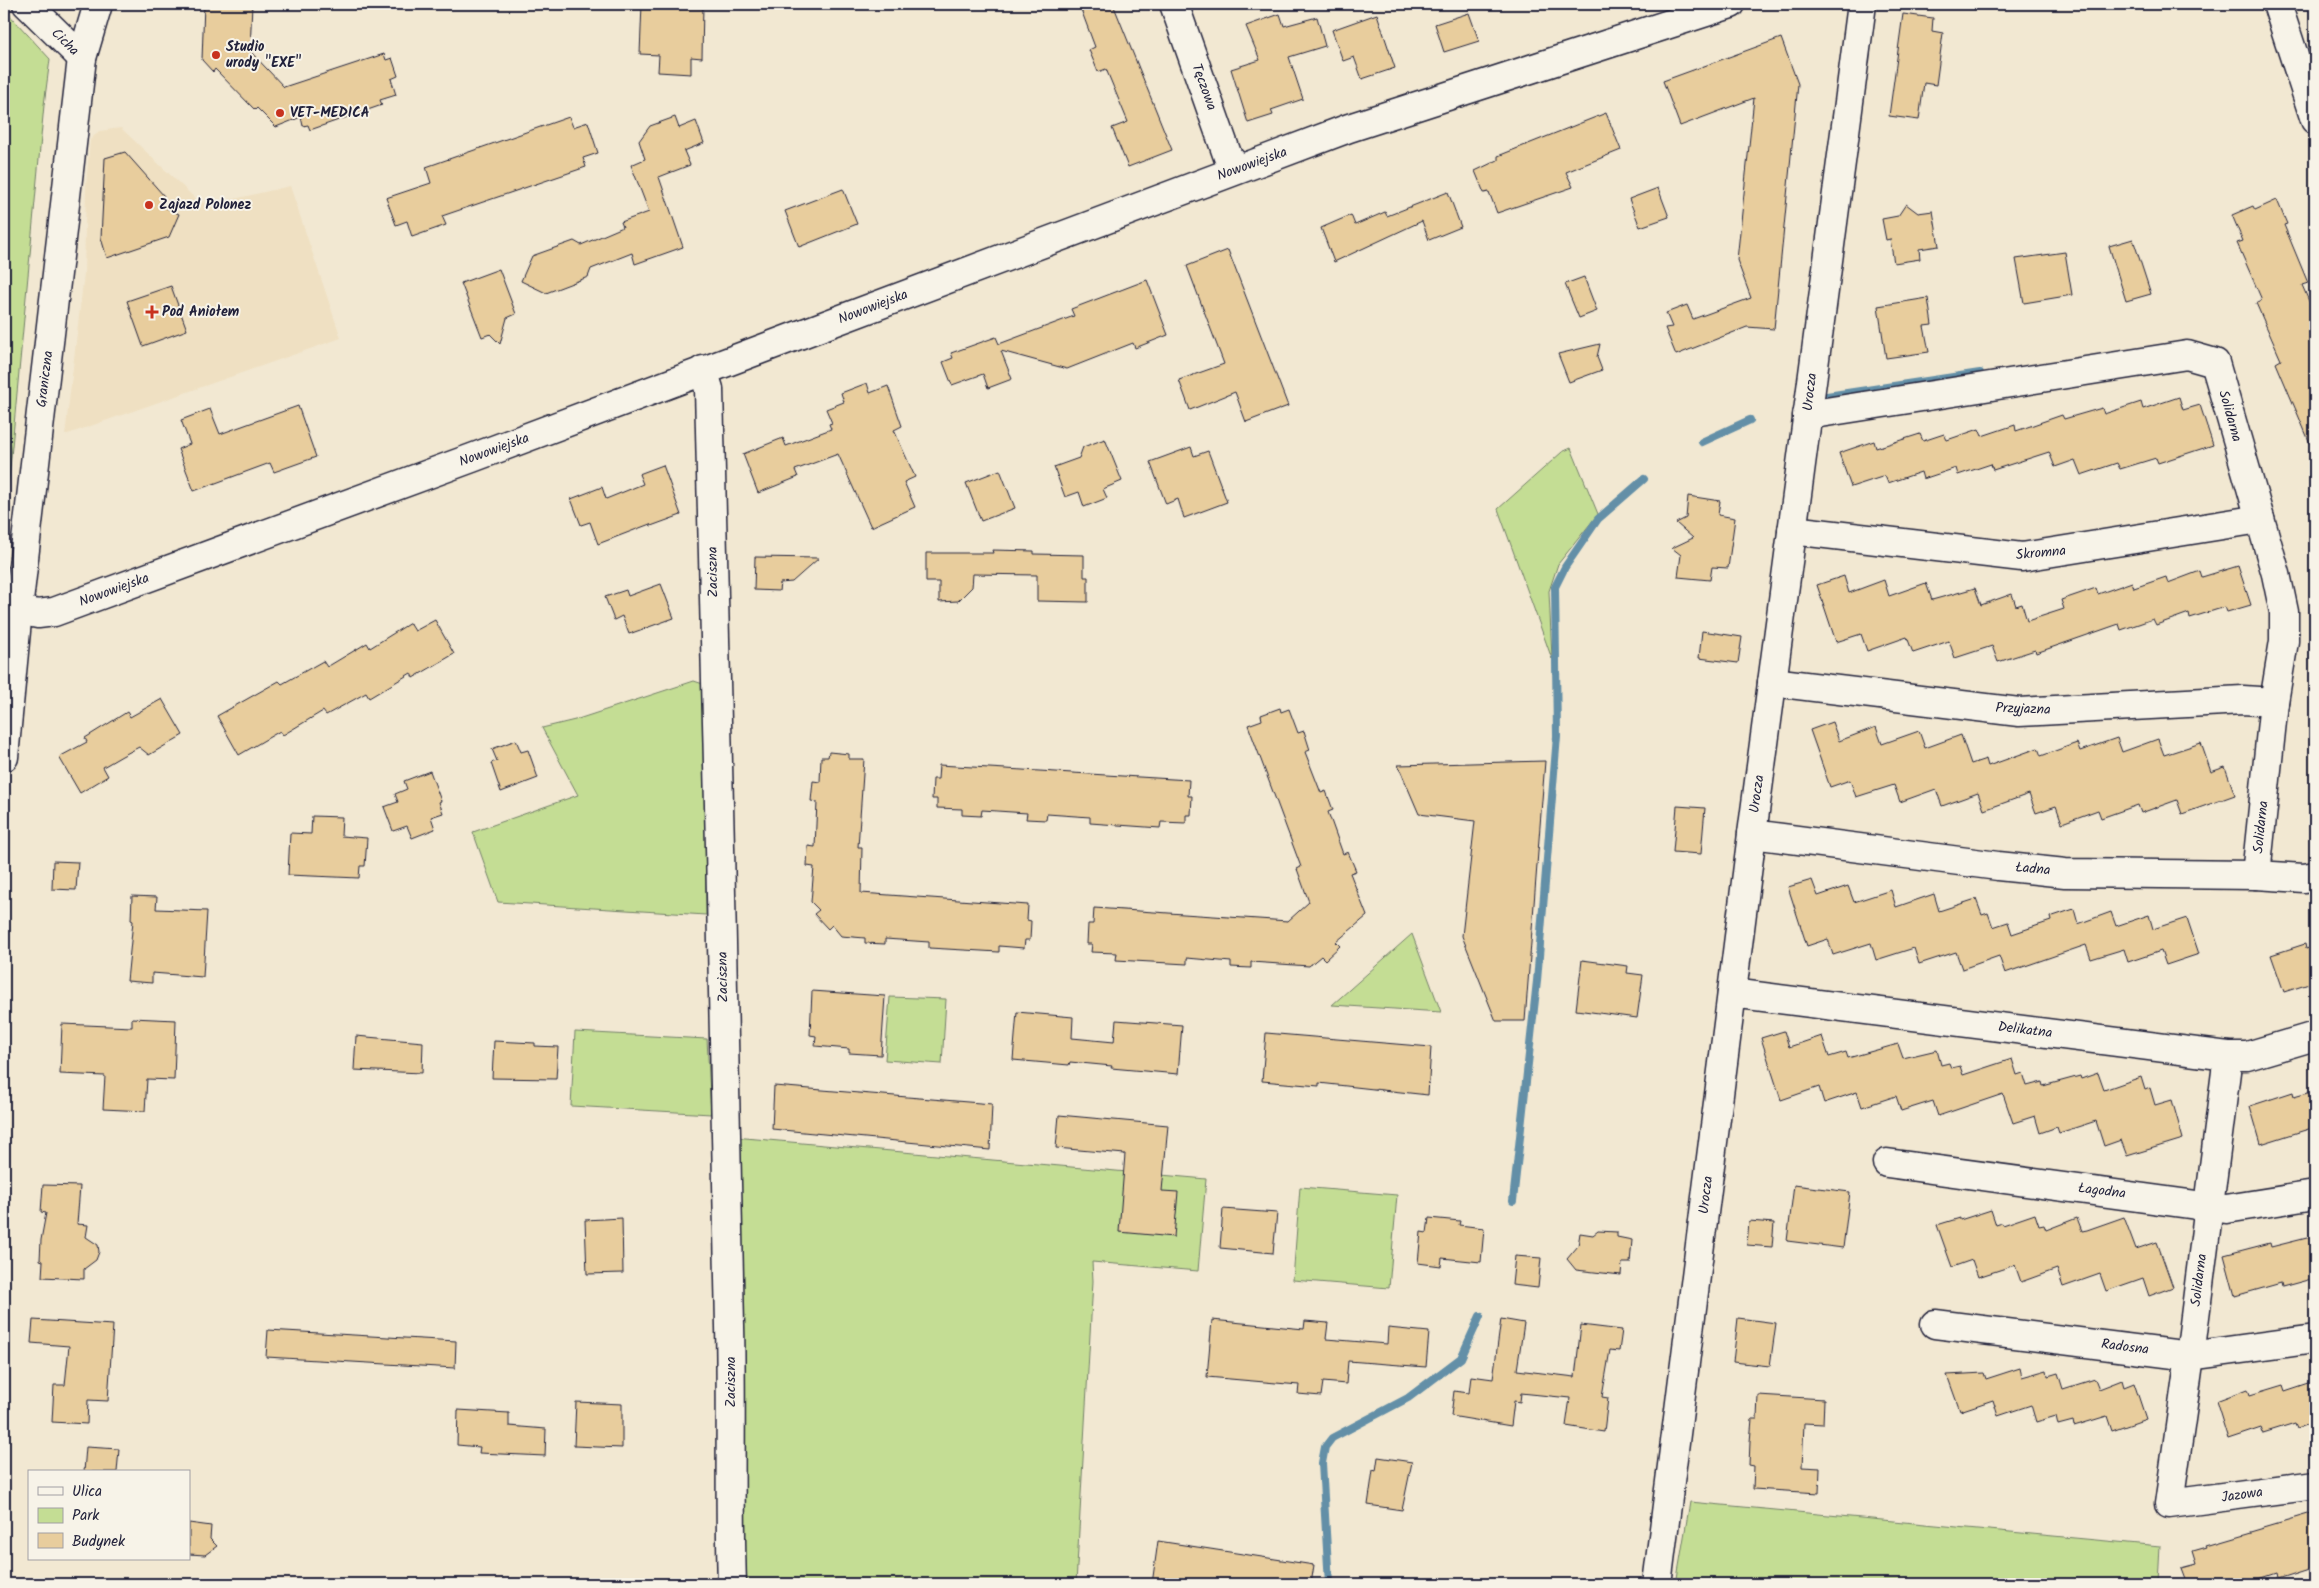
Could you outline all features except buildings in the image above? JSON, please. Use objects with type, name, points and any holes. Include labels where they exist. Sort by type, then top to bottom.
[{"type":"street","name":"Cicha","points":[[26,4],[82,58]]},
{"type":"street","name":"Graniczna","points":[[4,757],[18,610],[82,58],[98,4]]},
{"type":"street","name":"Tęczowa","points":[[1174,4],[1228,157],[1238,168]]},
{"type":"street","name":"Nowowiejska","points":[[18,610],[38,614],[54,612],[1238,168],[1349,128],[1731,4]]},
{"type":"street","name":"Urocza","points":[[1657,1584],[1752,834],[1862,4]]},
{"type":"street","points":[[2277,4],[2315,120]]},
{"type":"street","name":"Solidarna","points":[[1807,415],[2187,355],[2215,363],[2276,574],[2284,612],[2284,641],[2274,702],[2256,875]]},
{"type":"street","name":"Zaciszna","points":[[703,370],[709,389],[717,662],[717,758],[724,976],[730,1326],[732,1584]]},
{"type":"street","name":"Skromna","points":[[1792,530],[2022,557],[2260,519]]},
{"type":"street","name":"Przyjazna","points":[[1772,682],[2019,712],[2243,700],[2274,702]]},
{"type":"street","name":"Ładna","points":[[1752,834],[1998,866],[2065,872],[2256,875],[2304,878],[2315,876]]},
{"type":"street","name":"Delikatna","points":[[1732,993],[2228,1056],[2247,1056],[2315,1036]]},
{"type":"street","name":"Solidarna","points":[[2169,1504],[2228,1056]]},
{"type":"street","name":"Łagodna","points":[[1887,1163],[2226,1209],[2315,1195]]},
{"type":"street","name":"Radosna","points":[[1935,1324],[2190,1356],[2315,1339]]},
{"type":"street","name":"Jazowa","points":[[2169,1504],[2315,1485]]},
{"type":"shaded area","points":[[121,128],[199,202],[213,204],[290,186],[341,338],[65,435],[84,274],[86,187],[90,140],[99,131]]},
{"type":"green space","points":[[4,9],[50,59],[44,105],[4,532]]},
{"type":"green space","points":[[1571,448],[1598,514],[1558,564],[1549,591],[1552,659],[1498,509],[1562,452]]},
{"type":"green space","points":[[694,681],[703,684],[705,692],[706,915],[498,902],[473,832],[578,795],[542,728],[575,720]]},
{"type":"green space","points":[[1412,934],[1441,1012],[1332,1005]]},
{"type":"green space","points":[[890,997],[946,999],[942,1064],[885,1060]]},
{"type":"green space","points":[[575,1032],[707,1039],[711,1114],[571,1106]]},
{"type":"green space","points":[[734,1137],[1206,1179],[1198,1271],[1092,1262],[1093,1281],[1076,1584],[760,1584],[740,1581]]},
{"type":"green space","points":[[1300,1187],[1397,1195],[1389,1288],[1293,1280]]},
{"type":"green space","points":[[1690,1502],[2160,1546],[2158,1584],[1676,1584]]},
{"type":"waterway","points":[[1827,396],[1980,373]]},
{"type":"waterway","points":[[1702,442],[1750,420]]},
{"type":"waterway","points":[[1513,1201],[1537,981],[1557,736],[1555,587],[1565,567],[1598,519],[1644,479]]},
{"type":"waterway","points":[[1329,1584],[1322,1463],[1325,1447],[1332,1438],[1408,1398],[1461,1358],[1480,1316]]},
{"type":"place","name":"Studio urody \"EXE\"","points":[[216,55]]},
{"type":"place","name":"VET-MEDICA","points":[[280,113]]},
{"type":"place","name":"Zajazd Polonez","points":[[149,205]]},
{"type":"place","name":"Pod Aniołem","points":[[152,312]]}]
